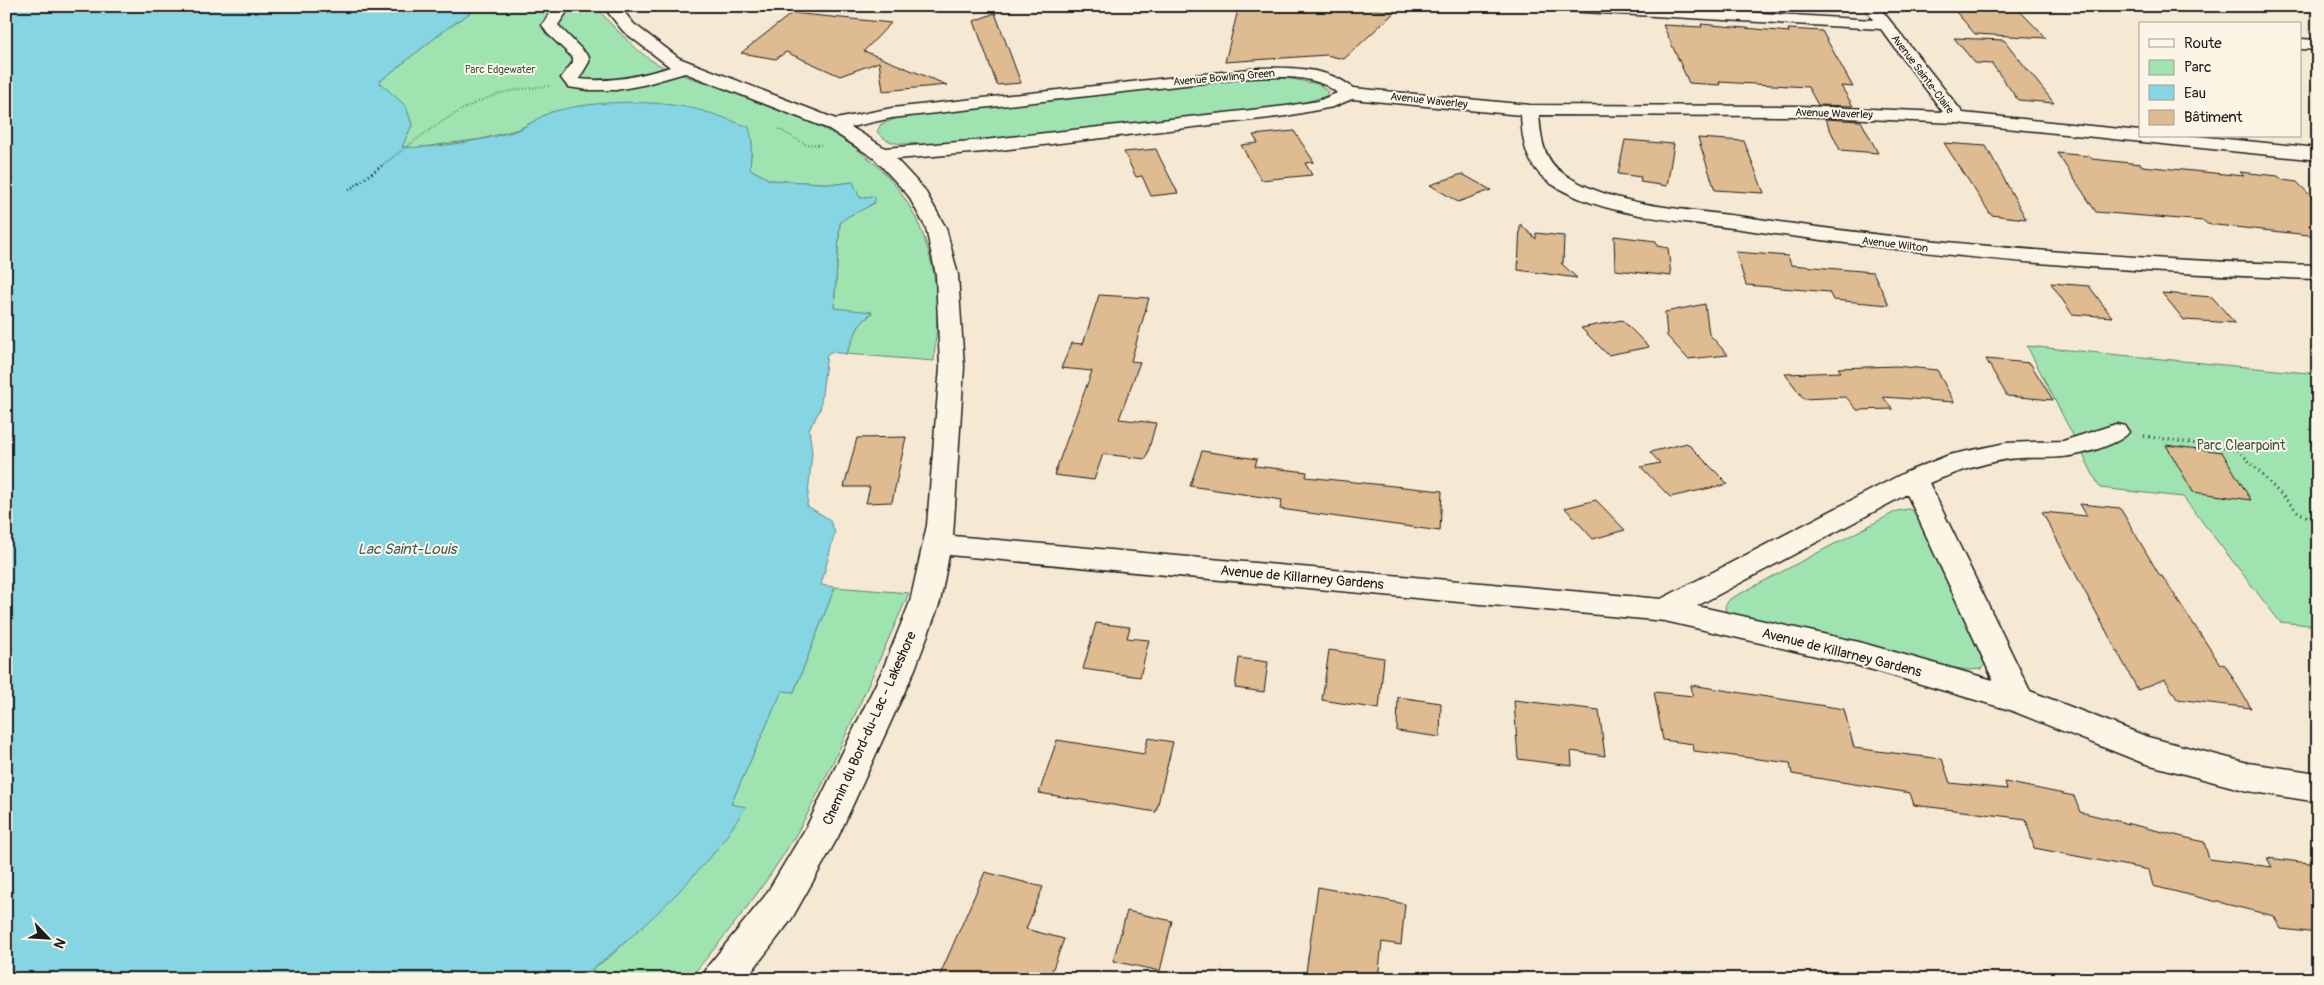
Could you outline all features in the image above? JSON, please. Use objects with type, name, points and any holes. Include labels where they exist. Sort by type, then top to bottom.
[{"type":"street","points":[[563,6],[550,25],[552,30],[581,57],[581,62],[570,78],[574,83],[634,83],[684,68]]},
{"type":"street","name":"Chemin du Bord-du-Lac - Lakeshore","points":[[611,6],[618,17],[657,52],[684,68],[835,125],[881,154],[917,193],[936,228],[947,276],[952,367],[938,545],[925,602],[899,670],[820,837],[778,908],[722,979]]},
{"type":"street","points":[[1566,6],[1886,25]]},
{"type":"street","name":"Avenue Sainte-Claire","points":[[1871,6],[1957,118]]},
{"type":"street","points":[[2302,44],[2318,45]]},
{"type":"street","name":"Avenue Bowling Green","points":[[835,125],[892,113],[1248,73],[1279,72],[1308,76],[1336,84],[1348,93]]},
{"type":"street","points":[[881,154],[984,146],[1286,111],[1331,102],[1348,93]]},
{"type":"street","name":"Avenue Waverley","points":[[1348,93],[1530,110],[1799,111],[1957,118],[2139,136]]},
{"type":"street","name":"Avenue Wilton","points":[[1530,110],[1533,149],[1539,162],[1557,178],[1570,186],[1609,200],[1781,230],[2004,256],[2228,270],[2318,272]]},
{"type":"street","name":"Avenue Waverley","points":[[2158,138],[2318,154]]},
{"type":"street","points":[[1665,610],[1914,479],[1958,461],[2006,452],[2063,449],[2091,442],[2116,432]]},
{"type":"street","points":[[1914,479],[2018,700]]},
{"type":"street","name":"Avenue de Killarney Gardens","points":[[938,545],[976,546],[1665,610],[1859,654],[2018,700],[2143,749],[2248,777],[2318,788]]},
{"type":"path","points":[[349,190],[441,123],[484,99],[519,88],[549,86]]},
{"type":"path","points":[[2116,432],[2238,450],[2298,512],[2318,522]]},
{"type":"green space","name":"Parc Edgewater","points":[[480,6],[595,6],[595,10],[599,9],[610,23],[637,49],[661,66],[795,115],[831,133],[863,154],[890,179],[912,211],[928,249],[937,296],[934,361],[846,354],[859,326],[872,313],[834,309],[840,223],[846,217],[875,203],[872,196],[860,198],[852,182],[838,184],[770,180],[750,169],[752,140],[576,108],[551,112],[519,129],[482,139],[415,148],[402,147],[412,125],[406,107],[379,82],[445,30]]},
{"type":"green space","points":[[1275,76],[1319,84],[1328,92],[1326,96],[1289,107],[1013,138],[920,145],[919,143],[901,144],[891,142],[877,132],[881,124],[898,118],[898,116],[1238,78]]},
{"type":"green space","name":"Parc Clearpoint","points":[[2027,346],[2318,374],[2318,626],[2280,622],[2183,497],[2100,488]]},
{"type":"green space","points":[[1908,509],[1918,512],[1987,662],[1981,669],[1968,670],[1949,667],[1726,613],[1725,606],[1730,599],[1897,511]]},
{"type":"green space","points":[[835,587],[909,593],[822,786],[782,857],[722,940],[689,979],[579,979],[613,954],[661,908],[714,853],[745,808],[731,804],[782,690],[794,692]]},
{"type":"water","name":"Lac Saint-Louis","points":[[6,6],[480,6],[445,30],[379,82],[406,106],[412,125],[402,147],[445,145],[492,137],[518,130],[552,112],[586,105],[625,102],[664,104],[705,112],[749,127],[752,140],[750,169],[770,180],[838,184],[853,182],[860,198],[873,196],[876,199],[870,206],[848,216],[840,223],[834,308],[872,312],[859,326],[846,354],[831,352],[827,354],[820,410],[809,429],[812,452],[807,506],[829,519],[835,532],[821,585],[835,587],[794,692],[782,691],[731,804],[746,807],[717,849],[682,888],[632,936],[579,979],[6,979]]},
{"type":"building","points":[[1239,6],[1317,6],[1396,11],[1344,59],[1326,55],[1225,62]]},
{"type":"building","points":[[1951,6],[2015,6],[2046,38],[1975,34]]},
{"type":"building","points":[[792,13],[891,23],[864,51],[947,85],[883,91],[879,62],[840,76],[786,52],[776,59],[741,53]]},
{"type":"building","points":[[995,13],[1021,83],[997,85],[974,21]]},
{"type":"building","points":[[1701,24],[1789,32],[1788,29],[1822,31],[1853,87],[1841,86],[1853,106],[1818,105],[1808,87],[1719,82],[1720,85],[1689,83],[1663,25],[1702,27]]},
{"type":"building","points":[[1954,38],[2004,40],[2054,103],[2018,100],[1992,64],[1975,63]]},
{"type":"building","points":[[1825,119],[1861,121],[1878,153],[1840,150]]},
{"type":"building","points":[[1294,131],[1314,162],[1305,163],[1312,175],[1261,180],[1241,145],[1258,143],[1253,135]]},
{"type":"building","points":[[1698,138],[1744,141],[1764,193],[1715,190]]},
{"type":"building","points":[[1625,140],[1674,144],[1667,186],[1640,182],[1641,177],[1618,174]]},
{"type":"building","points":[[1944,143],[1986,146],[2026,219],[1991,215]]},
{"type":"building","points":[[1156,149],[1178,193],[1151,196],[1142,176],[1136,177],[1124,152]]},
{"type":"building","points":[[2057,153],[2089,156],[2092,159],[2141,164],[2142,166],[2244,176],[2240,172],[2278,176],[2283,180],[2297,182],[2318,203],[2318,236],[2207,224],[2204,221],[2096,212]]},
{"type":"building","points":[[1462,174],[1491,190],[1458,202],[1430,185]]},
{"type":"building","points":[[1520,224],[1536,239],[1536,233],[1564,236],[1563,263],[1561,263],[1577,278],[1518,270]]},
{"type":"building","points":[[1614,236],[1656,241],[1657,246],[1668,248],[1671,276],[1615,270]]},
{"type":"building","points":[[1736,252],[1788,256],[1791,265],[1873,272],[1889,305],[1833,300],[1829,292],[1746,285]]},
{"type":"building","points":[[2051,283],[2089,286],[2112,317],[2072,314]]},
{"type":"building","points":[[2162,293],[2212,297],[2235,323],[2184,320]]},
{"type":"building","points":[[1099,295],[1149,298],[1131,361],[1140,362],[1119,419],[1156,423],[1146,459],[1103,454],[1094,480],[1054,475],[1092,371],[1061,368],[1072,343],[1083,344]]},
{"type":"building","points":[[1705,304],[1709,334],[1728,355],[1688,359],[1667,336],[1665,312]]},
{"type":"building","points":[[1622,320],[1649,347],[1608,355],[1581,328]]},
{"type":"building","points":[[1986,359],[2030,363],[2053,400],[2007,396]]},
{"type":"building","points":[[1896,366],[1937,370],[1954,402],[1883,397],[1893,409],[1857,410],[1846,397],[1804,399],[1785,374],[1841,372],[1838,368]]},
{"type":"building","points":[[906,437],[892,502],[866,503],[870,487],[844,487],[857,438]]},
{"type":"building","points":[[1687,443],[1728,484],[1670,497],[1641,467],[1660,463],[1650,452]]},
{"type":"building","points":[[2166,445],[2222,452],[2251,500],[2193,492]]},
{"type":"building","points":[[1202,451],[1257,459],[1255,466],[1307,472],[1306,477],[1442,491],[1440,531],[1280,509],[1282,500],[1190,486]]},
{"type":"building","points":[[1596,500],[1625,530],[1593,539],[1565,508]]},
{"type":"building","points":[[2080,504],[2120,508],[2160,576],[2162,576],[2220,664],[2225,665],[2251,708],[2177,699],[2165,679],[2138,690],[2042,512],[2087,516]]},
{"type":"building","points":[[1096,623],[1130,627],[1127,638],[1149,640],[1140,677],[1083,669]]},
{"type":"building","points":[[1329,650],[1384,658],[1379,709],[1322,700]]},
{"type":"building","points":[[1239,658],[1268,662],[1264,692],[1235,688]]},
{"type":"building","points":[[1691,685],[1844,709],[1854,748],[1942,759],[1950,783],[2007,789],[2005,782],[2074,796],[2080,812],[2204,842],[2209,859],[2272,867],[2267,858],[2318,864],[2318,933],[2281,929],[2274,916],[2153,886],[2149,870],[2034,848],[2026,819],[1914,805],[1910,793],[1792,774],[1790,763],[1694,751],[1693,744],[1663,740],[1654,692],[1693,696]]},
{"type":"building","points":[[1398,697],[1441,703],[1440,737],[1397,731]]},
{"type":"building","points":[[1514,700],[1599,710],[1605,756],[1571,751],[1572,766],[1518,759]]},
{"type":"building","points":[[1148,738],[1173,742],[1156,812],[1039,793],[1057,740],[1144,754]]},
{"type":"building","points":[[985,872],[1043,887],[1026,929],[1064,939],[1049,979],[938,979]]},
{"type":"building","points":[[1318,887],[1405,904],[1401,945],[1382,942],[1378,979],[1305,979]]},
{"type":"building","points":[[1127,911],[1172,921],[1160,971],[1113,961]]}]
